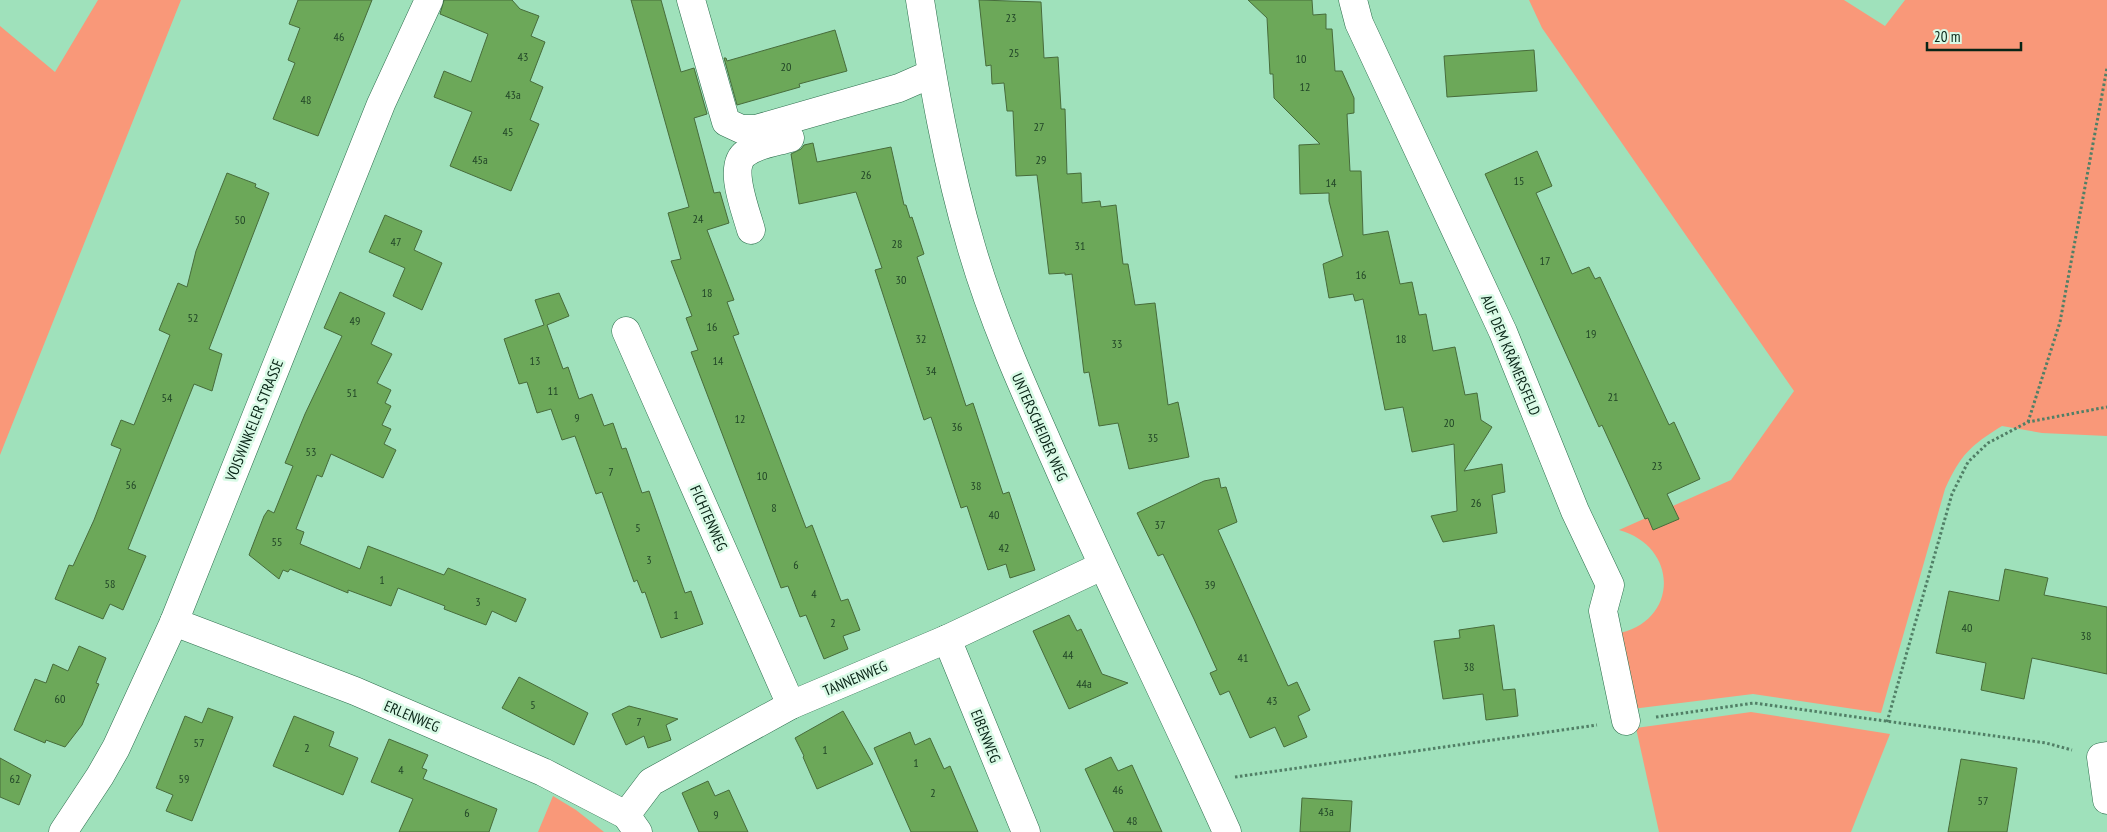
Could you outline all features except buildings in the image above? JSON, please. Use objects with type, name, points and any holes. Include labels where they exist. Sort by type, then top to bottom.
[{"type":"street","name":"VOISWINKELER STRASSE","points":[[63,832],[116,748],[174,622],[377,113],[429,0]]},
{"type":"street","points":[[691,0],[726,122],[741,129],[756,129],[899,88],[934,85]]},
{"type":"street","name":"UNTERSCHEIDER WEG","points":[[920,0],[948,154],[971,246],[1008,355],[1102,566],[1227,832]]},
{"type":"street","name":"AUF DEM KRÄMERSFELD","points":[[1353,0],[1358,23],[1503,332],[1575,511],[1610,585],[1603,611],[1626,721]]},
{"type":"street","points":[[750,230],[737,175],[738,165],[746,153],[760,146],[934,85]]},
{"type":"street","name":"FICHTENWEG","points":[[626,331],[791,705]]},
{"type":"street","name":"TANNENWEG","points":[[632,824],[651,782],[791,705],[947,639],[1102,566]]},
{"type":"street","name":"ERLENWEG","points":[[174,622],[355,691],[543,772],[632,824]]},
{"type":"street","name":"EIBENWEG","points":[[947,639],[1026,832]]},
{"type":"street","points":[[2107,756],[2101,757],[2107,800]]},
{"type":"path","points":[[2028,422],[2060,322],[2107,68]]},
{"type":"path","points":[[1887,722],[1952,494],[1968,462],[1988,443],[2028,422],[2107,407]]},
{"type":"shaded area","points":[[98,0],[181,0],[0,455],[0,26],[55,72]]},
{"type":"shaded area","points":[[1529,0],[1844,0],[1885,26],[1905,0],[2107,0],[2107,436],[2042,433],[2002,426],[1974,445],[1962,459],[1945,489],[1881,713],[1753,694],[1632,709],[1615,634],[1636,627],[1651,616],[1660,601],[1664,584],[1661,567],[1653,552],[1639,539],[1619,530],[1731,480],[1794,391],[1542,28]]},
{"type":"shaded area","points":[[1751,712],[1890,734],[1851,832],[1659,832],[1636,728]]},
{"type":"shaded area","points":[[553,796],[576,810],[604,832],[538,832]]}]
